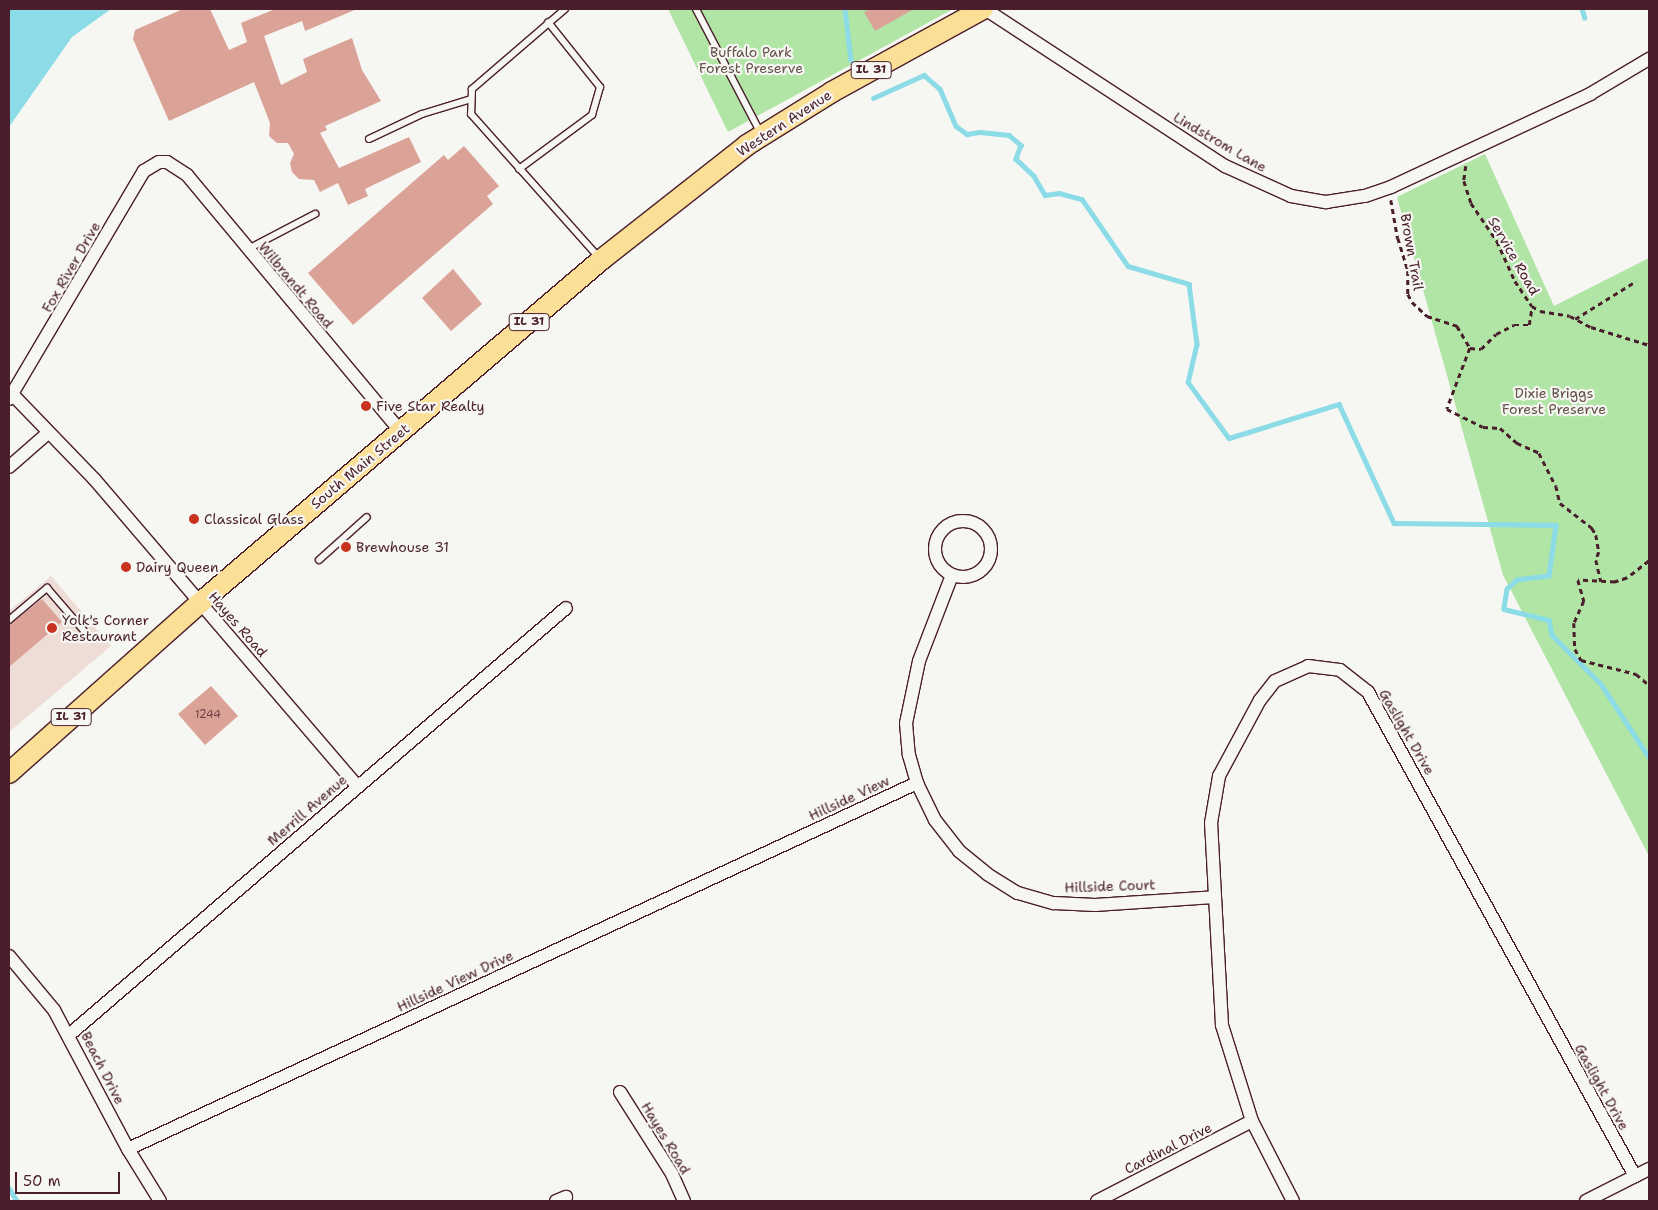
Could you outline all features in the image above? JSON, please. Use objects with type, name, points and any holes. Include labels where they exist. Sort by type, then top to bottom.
[{"type":"main road","name":"Western Avenue","points":[[601,260],[761,135],[832,92],[984,9]]},
{"type":"main road","name":"South Main Street","points":[[9,773],[200,603],[601,260]]},
{"type":"street","name":"Lindstrom Lane","points":[[984,9],[1201,151],[1248,178],[1291,196],[1326,202],[1365,196],[1387,188],[1590,94],[1649,59]]},
{"type":"street","name":"Fox River Drive","points":[[11,397],[144,171],[159,162],[167,162]]},
{"type":"street","name":"Wilbrandt Road","points":[[167,162],[188,174],[246,249],[401,432]]},
{"type":"street","name":"Hayes Road","points":[[11,397],[95,480],[357,786]]},
{"type":"street","points":[[9,467],[48,433]]},
{"type":"street","points":[[951,522],[973,522],[989,537],[989,559],[974,575],[952,576],[936,560],[936,538],[951,522]]},
{"type":"street","name":"Hillside Court","points":[[952,576],[919,661],[906,723],[908,755],[917,784],[935,820],[959,851],[987,874],[1018,892],[1054,903],[1095,905],[1214,897]]},
{"type":"street","name":"Merrill Avenue","points":[[69,1035],[566,608]]},
{"type":"street","name":"Gaslight Drive","points":[[1293,1201],[1252,1121],[1222,1025],[1211,823],[1219,776],[1230,752],[1260,700],[1275,682],[1308,666],[1340,670],[1368,692],[1635,1176]]},
{"type":"street","name":"Hillside View","points":[[794,840],[917,784]]},
{"type":"street","name":"Hillside View Drive","points":[[128,1149],[794,840]]},
{"type":"street","name":"Beach Drive","points":[[9,956],[54,1010],[128,1149],[160,1201]]},
{"type":"street","name":"Hayes Road","points":[[620,1092],[672,1174],[684,1201]]},
{"type":"street","name":"Cardinal Drive","points":[[1097,1201],[1252,1121]]},
{"type":"street","points":[[1586,1201],[1649,1169]]},
{"type":"lane","points":[[565,9],[480,80],[472,89],[471,114],[601,260]]},
{"type":"lane","points":[[696,9],[761,135]]},
{"type":"lane","points":[[519,169],[592,115],[600,87],[548,22]]},
{"type":"lane","points":[[369,139],[422,114],[471,99]]},
{"type":"lane","points":[[246,249],[315,214]]},
{"type":"lane","points":[[319,560],[367,518]]},
{"type":"lane","points":[[9,620],[48,588],[85,632]]},
{"type":"path","name":"Service Road","points":[[1467,165],[1464,181],[1471,203],[1497,241],[1516,282],[1532,306],[1540,311],[1575,318],[1625,339],[1649,345]]},
{"type":"path","name":"Brown Trail","points":[[1387,188],[1397,218],[1412,302],[1427,316],[1457,326],[1470,348]]},
{"type":"path","points":[[1575,318],[1636,281]]},
{"type":"path","points":[[1532,306],[1529,325],[1514,325],[1496,334],[1481,349],[1470,348],[1447,409],[1483,426],[1500,428],[1518,443],[1539,453],[1556,486],[1560,503],[1592,528],[1596,535],[1599,552],[1596,560],[1601,581]]},
{"type":"path","points":[[1649,561],[1627,578],[1605,583],[1601,581],[1578,580],[1584,601],[1574,623],[1577,656],[1636,674],[1649,685]]},
{"type":"shaded area","points":[[51,576],[111,646],[9,732],[9,611]]},
{"type":"green space","name":"Buffalo Park Forest Preserve","points":[[668,9],[953,9],[728,132]]},
{"type":"green space","name":"Dixie Briggs Forest Preserve","points":[[1485,154],[1554,306],[1649,258],[1649,856],[1503,575],[1397,197]]},
{"type":"water","points":[[9,9],[111,9],[72,37],[9,127]]},
{"type":"building","points":[[183,9],[210,9],[229,50],[247,42],[241,23],[275,9],[357,9],[305,31],[302,21],[264,36],[281,85],[307,72],[303,59],[352,38],[362,70],[381,101],[325,126],[327,130],[320,133],[339,168],[409,137],[421,162],[365,189],[368,196],[348,205],[338,183],[320,192],[314,180],[299,179],[292,172],[290,163],[294,154],[288,143],[277,143],[269,136],[270,123],[254,82],[169,121],[133,39],[135,30]]},
{"type":"building","points":[[871,9],[914,9],[875,31],[864,12]]},
{"type":"building","points":[[464,146],[499,186],[487,196],[493,204],[353,325],[308,273],[444,155],[448,160]]},
{"type":"building","points":[[453,269],[482,304],[451,331],[422,298]]},
{"type":"building","points":[[42,599],[62,622],[9,667],[9,625]]},
{"type":"building","points":[[211,686],[238,716],[205,745],[178,714]]},
{"type":"waterway","points":[[845,9],[851,60]]},
{"type":"waterway","points":[[1582,9],[1585,18]]},
{"type":"waterway","points":[[873,98],[924,75],[940,89],[956,126],[967,134],[980,132],[1009,135],[1021,145],[1016,159],[1034,176],[1045,195],[1059,193],[1082,199],[1128,266],[1189,284],[1197,344],[1188,382],[1229,438],[1339,404],[1394,523],[1556,525],[1549,576],[1517,580],[1507,589],[1504,609],[1549,620],[1552,635],[1601,684],[1649,757]]},
{"type":"waterway","points":[[9,1188],[17,1201]]},
{"type":"place","name":"Five Star Realty","points":[[366,406]]},
{"type":"place","name":"Classical Glass","points":[[194,519]]},
{"type":"place","name":"Brewhouse 31","points":[[346,547]]},
{"type":"place","name":"Dairy Queen","points":[[126,567]]},
{"type":"place","name":"Yolk's Corner Restaurant","points":[[52,628]]}]
